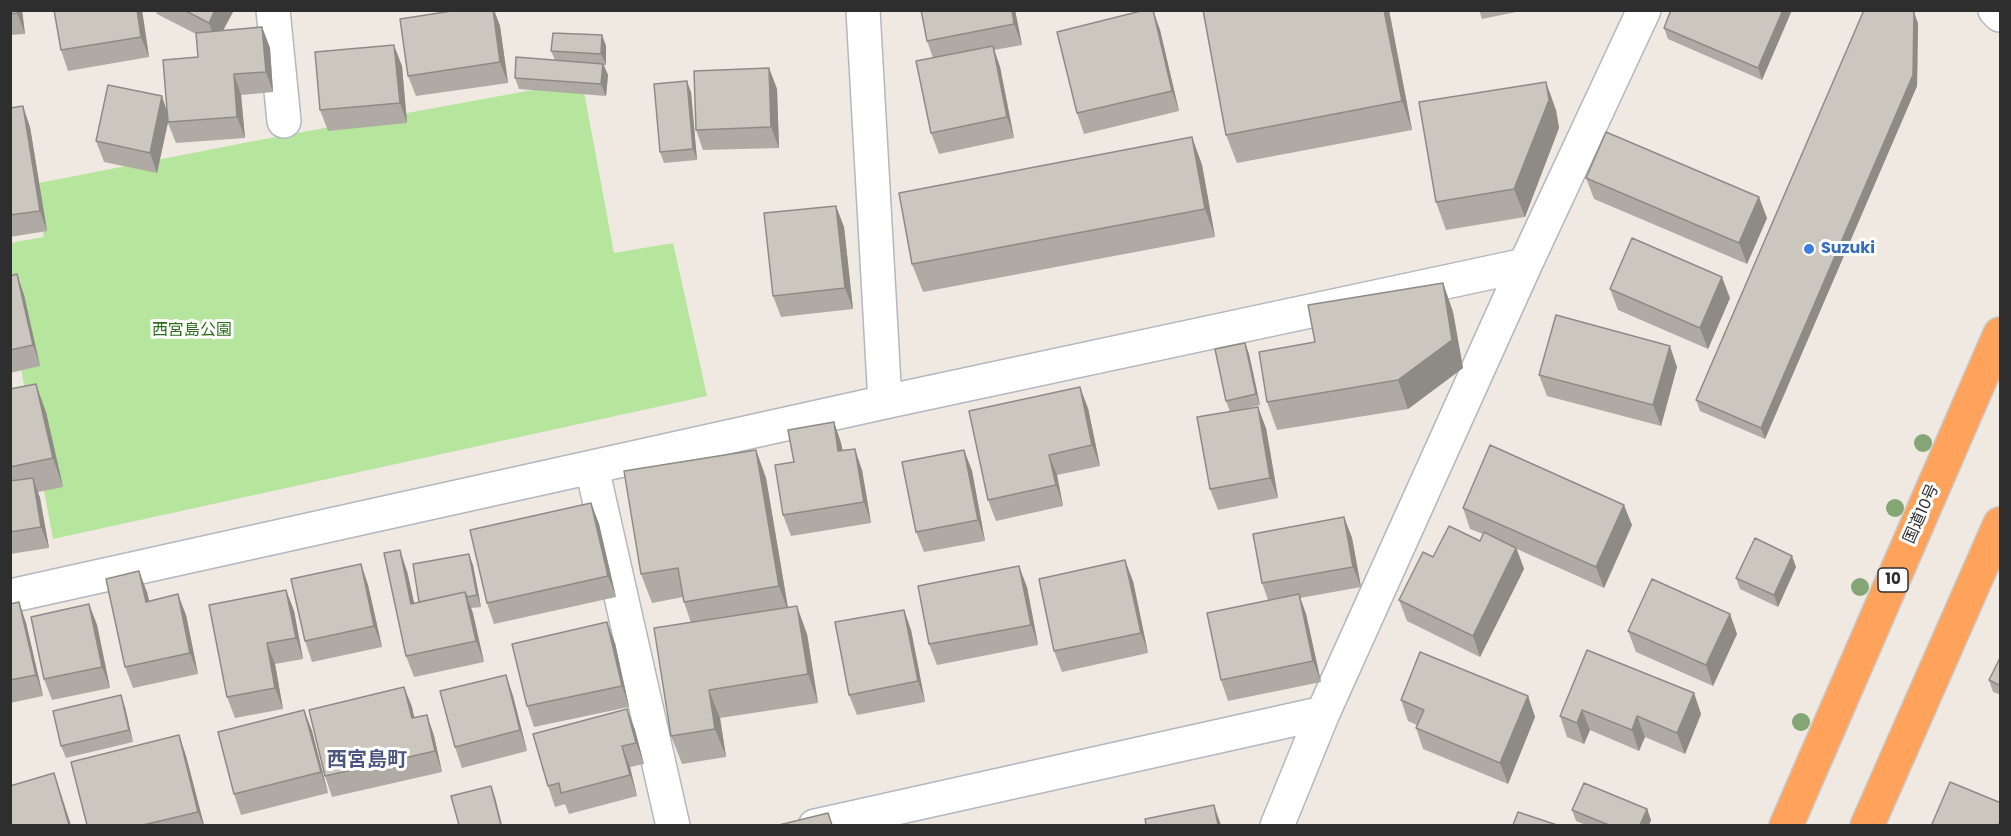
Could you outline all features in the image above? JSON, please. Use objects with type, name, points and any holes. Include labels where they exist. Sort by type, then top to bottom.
[{"type":"highway","name":"国道10号","points":[[1786,825],[2001,334]]},
{"type":"highway","points":[[1867,825],[2001,524]]},
{"type":"street","points":[[273,10],[284,121]]},
{"type":"street","points":[[863,10],[885,402]]},
{"type":"street","points":[[1277,825],[1323,713],[1525,265],[1644,10]]},
{"type":"street","points":[[1995,10],[2001,15]]},
{"type":"street","points":[[10,596],[885,402],[1525,265]]},
{"type":"street","points":[[592,468],[674,825]]},
{"type":"street","points":[[815,825],[1323,713]]},
{"type":"green space","name":"西宮島公園","points":[[582,81],[614,253],[673,243],[707,396],[53,539],[11,315],[10,243],[44,237],[34,184]]},
{"type":"building","points":[[10,10],[17,10],[17,13],[10,14]]},
{"type":"building","points":[[54,10],[137,10],[141,37],[61,50]]},
{"type":"building","points":[[184,10],[215,10],[209,23]]},
{"type":"building","points":[[458,10],[493,10],[500,62],[408,76],[400,19]]},
{"type":"building","points":[[921,10],[1012,10],[1014,24],[927,41]]},
{"type":"building","points":[[1153,10],[1172,91],[1077,113],[1057,32]]},
{"type":"building","points":[[1203,10],[1384,10],[1402,101],[1226,135]]},
{"type":"building","points":[[1671,10],[1783,10],[1758,68],[1664,28]]},
{"type":"building","name":"Suzuki","points":[[1864,10],[1910,10],[1914,12],[1913,75],[1761,428],[1696,400]]},
{"type":"building","points":[[262,27],[266,72],[234,74],[237,117],[168,122],[163,60],[198,57],[196,33]]},
{"type":"building","points":[[553,33],[602,35],[601,54],[551,51]]},
{"type":"building","points":[[394,45],[400,103],[320,110],[315,52]]},
{"type":"building","points":[[993,46],[1007,117],[931,133],[916,61]]},
{"type":"building","points":[[516,57],[603,64],[601,84],[515,78]]},
{"type":"building","points":[[769,68],[771,127],[696,130],[694,71]]},
{"type":"building","points":[[687,81],[693,149],[660,152],[654,84]]},
{"type":"building","points":[[1546,82],[1549,100],[1514,189],[1436,202],[1419,102]]},
{"type":"building","points":[[108,85],[162,96],[150,153],[96,141]]},
{"type":"building","points":[[23,106],[40,211],[10,215],[10,108]]},
{"type":"building","points":[[1606,132],[1759,197],[1739,243],[1586,178]]},
{"type":"building","points":[[1192,137],[1205,209],[912,264],[899,193]]},
{"type":"building","points":[[836,206],[845,288],[773,296],[764,213]]},
{"type":"building","points":[[1632,238],[1722,277],[1700,328],[1610,289]]},
{"type":"building","points":[[17,274],[33,345],[10,350],[10,276]]},
{"type":"building","points":[[1443,283],[1452,340],[1398,380],[1267,402],[1259,352],[1315,342],[1308,305]]},
{"type":"building","points":[[1556,315],[1670,346],[1653,405],[1539,375]]},
{"type":"building","points":[[1245,343],[1256,394],[1226,401],[1215,349]]},
{"type":"building","points":[[36,384],[53,458],[10,467],[10,389]]},
{"type":"building","points":[[1080,387],[1092,445],[1049,455],[1056,485],[988,500],[969,411]]},
{"type":"building","points":[[1258,407],[1270,478],[1210,489],[1197,417]]},
{"type":"building","points":[[834,422],[838,451],[855,449],[864,502],[783,515],[775,465],[794,462],[788,430]]},
{"type":"building","points":[[1490,445],[1624,505],[1596,567],[1463,508]]},
{"type":"building","points":[[756,450],[779,586],[684,602],[678,568],[641,574],[624,471]]},
{"type":"building","points":[[964,450],[978,520],[916,532],[902,462]]},
{"type":"building","points":[[33,478],[41,527],[10,532],[10,481]]},
{"type":"building","points":[[591,503],[608,576],[487,603],[470,530]]},
{"type":"building","points":[[1344,517],[1353,567],[1262,583],[1253,534]]},
{"type":"building","points":[[1449,526],[1480,541],[1484,532],[1516,548],[1473,636],[1399,600],[1423,552],[1433,557]]},
{"type":"building","points":[[1755,538],[1792,556],[1774,595],[1736,578]]},
{"type":"building","points":[[400,550],[411,604],[465,592],[476,641],[406,656],[384,553]]},
{"type":"building","points":[[469,554],[477,595],[467,597],[465,592],[419,602],[413,564]]},
{"type":"building","points":[[1125,560],[1141,633],[1054,651],[1039,579]]},
{"type":"building","points":[[361,564],[374,626],[305,641],[291,579]]},
{"type":"building","points":[[1019,566],[1031,625],[929,644],[918,586]]},
{"type":"building","points":[[139,571],[146,602],[178,594],[190,653],[125,667],[106,579]]},
{"type":"building","points":[[1652,579],[1730,614],[1706,665],[1628,631]]},
{"type":"building","points":[[286,590],[296,638],[267,643],[275,688],[227,697],[209,605]]},
{"type":"building","points":[[1299,594],[1313,661],[1221,680],[1207,613]]},
{"type":"building","points":[[19,602],[36,675],[10,680],[10,604]]},
{"type":"building","points":[[89,604],[102,667],[44,679],[31,617]]},
{"type":"building","points":[[797,606],[808,674],[709,690],[715,729],[671,736],[654,628]]},
{"type":"building","points":[[904,610],[918,681],[849,695],[835,622]]},
{"type":"building","points":[[607,622],[622,686],[527,706],[512,644]]},
{"type":"building","points":[[1587,650],[1694,693],[1677,733],[1637,716],[1632,730],[1582,710],[1577,723],[1560,716]]},
{"type":"building","points":[[1420,652],[1528,696],[1500,763],[1416,728],[1424,710],[1401,700]]},
{"type":"building","points":[[2001,656],[2001,686],[1989,680]]},
{"type":"building","points":[[506,675],[520,730],[455,747],[440,691]]},
{"type":"building","points":[[404,687],[412,718],[427,715],[435,751],[325,776],[309,710]]},
{"type":"building","points":[[121,695],[129,730],[61,746],[53,711]]},
{"type":"building","points":[[627,709],[636,743],[622,746],[630,775],[561,793],[559,783],[548,786],[533,734]]},
{"type":"building","points":[[304,710],[321,772],[234,794],[218,732]]},
{"type":"building","points":[[179,735],[198,812],[143,825],[87,825],[71,762]]},
{"type":"building","points":[[54,773],[69,825],[10,825],[10,786]]},
{"type":"building","points":[[1950,782],[2001,803],[2001,821],[1998,825],[1932,824]]},
{"type":"building","points":[[1584,783],[1647,809],[1640,825],[1609,825],[1572,810]]},
{"type":"building","points":[[491,786],[501,825],[459,825],[451,796]]},
{"type":"building","points":[[1214,805],[1218,825],[1146,825],[1145,819]]},
{"type":"building","points":[[1518,812],[1557,825],[1513,825]]},
{"type":"building","points":[[828,813],[832,825],[779,825]]},
{"type":"place","name":"Suzuki","points":[[1809,249]]},
{"type":"district","name":"西宮島町","points":[[367,761]]}]
